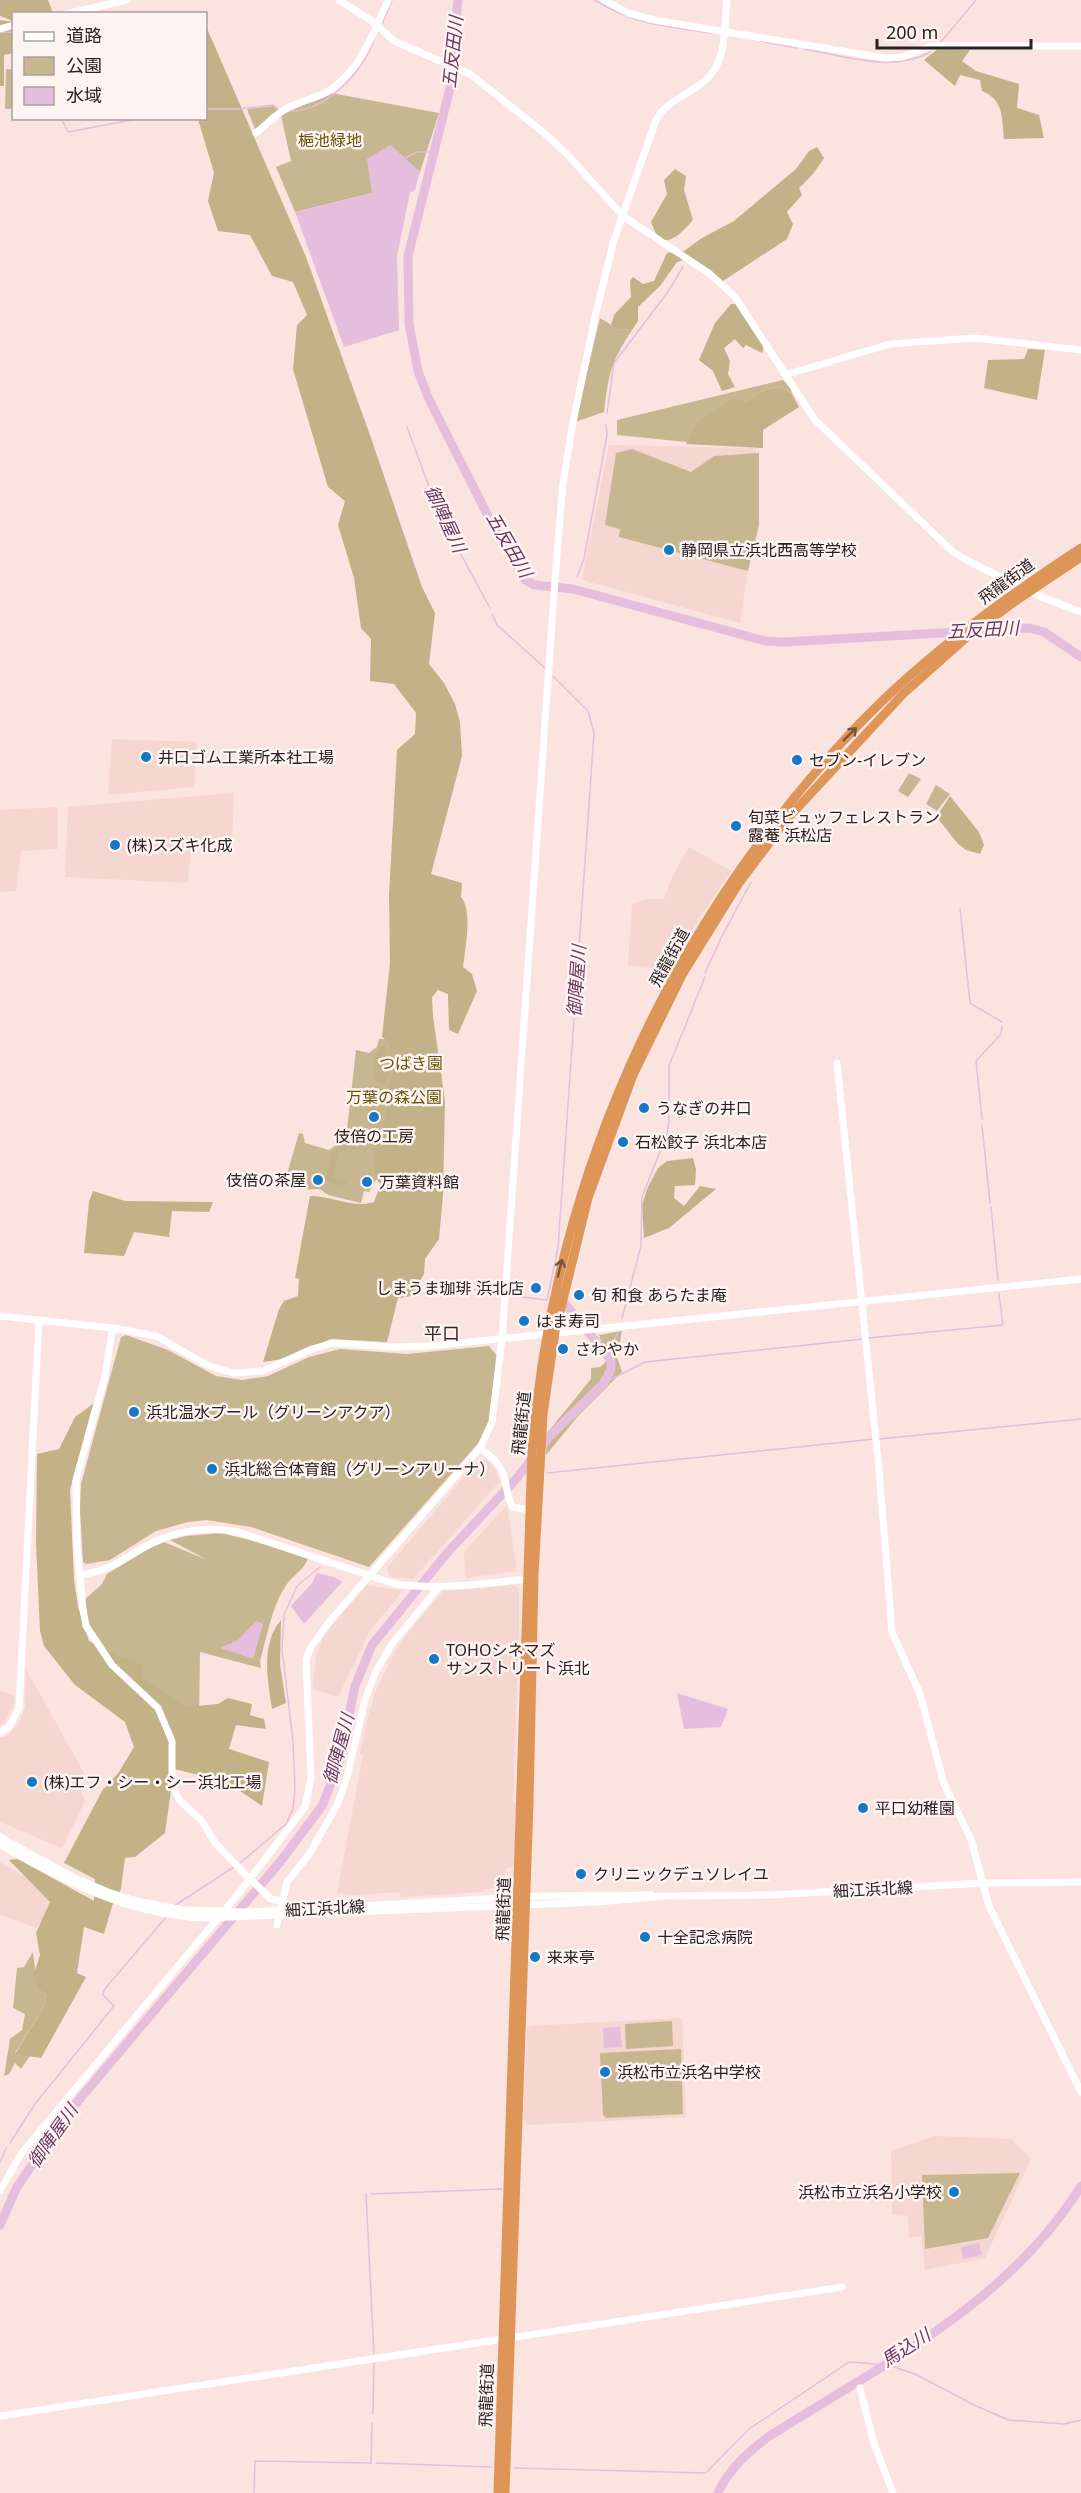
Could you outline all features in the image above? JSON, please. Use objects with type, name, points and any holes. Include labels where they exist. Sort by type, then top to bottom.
[{"type":"highway","name":"飛龍街道","points":[[505,2493],[507,2338],[522,1902],[532,1450],[560,1270],[593,1157],[628,1068],[690,948],[738,873],[792,800],[848,736],[894,691],[972,625],[1081,548]]},
{"type":"highway","name":"飛龍街道","points":[[530,1577],[550,1333],[601,1158],[633,1075],[692,957],[739,883],[788,818],[903,694],[968,636],[1026,589],[1081,557]]},
{"type":"highway","name":"飛龍街道","points":[[498,2493],[507,2338]]},
{"type":"street","points":[[75,12],[127,0]]},
{"type":"street","points":[[339,0],[377,25],[394,41],[470,74],[566,153],[622,216],[710,274],[735,297],[785,375],[822,427],[953,552],[1026,589],[1081,612]]},
{"type":"street","points":[[256,133],[281,112],[323,93],[343,79],[364,51],[388,0]]},
{"type":"street","points":[[604,0],[636,16],[885,58],[902,57],[931,46],[1081,46]]},
{"type":"street","points":[[0,2191],[21,2154],[253,1881],[304,1808],[312,1779],[305,1671],[311,1647],[369,1575],[480,1448],[492,1422],[502,1339],[563,483],[572,425],[608,260],[656,120],[671,102],[712,73],[722,50],[727,0]]},
{"type":"street","points":[[785,375],[872,349],[930,340],[976,338],[1081,350]]},
{"type":"street","points":[[837,1063],[876,1439],[892,1632],[920,1694],[944,1784],[970,1839],[989,1906],[1081,2092]]},
{"type":"street","points":[[0,1316],[148,1334],[171,1343],[215,1368],[241,1373],[263,1371],[312,1349],[337,1342],[415,1347],[1081,1279]]},
{"type":"street","points":[[0,1733],[9,1727],[19,1708],[39,1320]]},
{"type":"street","name":"細江浜北線","points":[[113,1328],[104,1380],[76,1480],[80,1575],[86,1626],[112,1665],[158,1708],[172,1740],[173,1782],[180,1801],[202,1821],[215,1843],[271,1899],[281,1901]]},
{"type":"street","points":[[480,1448],[502,1470],[508,1500],[513,1507],[529,1510]]},
{"type":"street","points":[[80,1575],[114,1567],[168,1536],[197,1528],[212,1528],[238,1532],[395,1584],[414,1587],[436,1587],[530,1577]]},
{"type":"street","points":[[277,1925],[287,1882],[310,1853],[338,1803],[347,1777],[365,1700],[376,1671],[392,1644],[436,1587]]},
{"type":"street","name":"細江浜北線","points":[[0,1837],[107,1895]]},
{"type":"street","name":"細江浜北線","points":[[0,1845],[107,1895],[152,1912],[204,1918],[522,1902],[609,1894],[770,1895],[984,1883],[1081,1882]]},
{"type":"street","points":[[0,2416],[842,2287]]},
{"type":"street","points":[[860,2388],[874,2444],[893,2493]]},
{"type":"shaded area","name":"静岡県立浜北西高等学校","points":[[609,445],[756,448],[755,523],[740,623],[582,580]]},
{"type":"shaded area","points":[[112,739],[197,742],[194,787],[108,795]]},
{"type":"shaded area","points":[[234,793],[232,849],[191,846],[188,883],[65,877],[68,807]]},
{"type":"shaded area","points":[[58,807],[58,849],[21,851],[16,891],[0,892],[0,810]]},
{"type":"shaded area","points":[[689,847],[731,871],[689,934],[669,971],[628,965],[632,904],[646,899],[664,899],[672,877]]},
{"type":"shaded area","points":[[479,1459],[486,1459],[495,1467],[500,1481],[413,1579],[390,1577],[387,1568]]},
{"type":"shaded area","points":[[507,1505],[517,1571],[466,1578],[464,1552]]},
{"type":"shaded area","points":[[367,1585],[402,1591],[370,1631],[338,1697],[313,1689],[316,1657],[324,1635]]},
{"type":"shaded area","points":[[514,1585],[519,1589],[519,1631],[513,1801],[516,1804],[514,1866],[505,1869],[504,1883],[499,1888],[485,1889],[482,1892],[403,1897],[398,1892],[353,1895],[337,1893],[363,1755],[360,1754],[365,1728],[374,1695],[393,1655],[443,1591]]},
{"type":"shaded area","points":[[26,1669],[84,1773],[79,1788],[85,1801],[62,1848],[0,1822],[0,1738],[7,1736],[20,1722],[25,1707]]},
{"type":"shaded area","points":[[0,1691],[14,1695],[14,1705],[5,1722],[0,1726]]},
{"type":"shaded area","points":[[0,1862],[56,1896],[37,1928],[0,1915]]},
{"type":"shaded area","name":"浜松市立浜名中学校","points":[[682,2018],[686,2117],[528,2125],[523,2120],[527,2029],[530,2026]]},
{"type":"shaded area","name":"浜松市立浜名小学校","points":[[934,2136],[1011,2139],[1031,2159],[985,2258],[925,2270],[921,2236],[909,2238],[908,2216],[892,2215],[891,2151]]},
{"type":"green space","points":[[0,0],[48,0],[53,12],[12,12],[12,21],[0,16]]},
{"type":"green space","points":[[0,20],[12,22],[12,53],[4,55],[4,86],[0,86]]},
{"type":"green space","name":"つばき園","points":[[207,28],[306,257],[422,587],[435,613],[429,664],[444,683],[455,704],[460,722],[462,756],[431,874],[462,883],[461,897],[467,911],[463,967],[472,974],[477,991],[458,1034],[449,1030],[448,994],[438,990],[432,997],[445,1101],[443,1195],[439,1239],[425,1259],[424,1274],[412,1296],[398,1298],[387,1342],[331,1339],[283,1359],[263,1362],[279,1309],[284,1301],[298,1296],[299,1279],[295,1278],[310,1196],[366,1204],[374,1202],[380,1184],[375,1177],[375,1148],[382,1132],[387,1104],[386,1094],[393,1072],[388,1041],[382,1037],[390,963],[389,895],[397,750],[415,734],[416,713],[394,684],[370,681],[371,639],[361,628],[354,578],[338,525],[345,501],[328,487],[293,369],[297,325],[307,315],[293,282],[272,276],[250,235],[218,231],[208,201],[214,173],[198,120],[207,120]]},
{"type":"green space","points":[[939,48],[970,50],[962,61],[976,71],[1019,84],[1017,108],[1039,115],[1044,138],[1004,139],[1001,110],[994,99],[982,91],[980,80],[960,75],[955,86],[924,60]]},
{"type":"green space","points":[[6,69],[12,70],[12,109],[5,109]]},
{"type":"green space","name":"梔池緑地","points":[[331,93],[439,113],[420,172],[390,145],[372,193],[295,212],[276,167],[291,161],[281,115]]},
{"type":"green space","points":[[273,106],[280,110],[255,129],[247,109]]},
{"type":"green space","points":[[817,147],[824,158],[799,188],[802,195],[787,212],[793,224],[787,239],[723,281],[691,258],[677,262],[660,286],[638,307],[638,321],[632,330],[618,329],[611,325],[614,315],[631,297],[630,281],[633,277],[643,284],[654,281],[667,253],[684,251],[702,238],[734,221],[796,169],[809,151]]},
{"type":"green space","points":[[675,169],[686,176],[684,190],[693,220],[674,238],[659,241],[651,222],[667,194],[664,180]]},
{"type":"green space","points":[[731,304],[740,304],[764,346],[762,353],[746,345],[743,348],[735,339],[724,348],[730,361],[728,374],[735,387],[722,391],[713,371],[699,360],[715,323]]},
{"type":"green space","points":[[600,318],[618,329],[632,330],[612,369],[604,412],[575,422]]},
{"type":"green space","points":[[1028,349],[1045,350],[1037,400],[984,388],[988,360],[1024,359]]},
{"type":"green space","points":[[783,380],[791,389],[792,394],[780,387],[766,389],[746,402],[695,424],[687,442],[617,435],[617,420]]},
{"type":"green space","points":[[780,387],[792,394],[799,407],[763,430],[763,448],[686,444],[695,424],[733,399],[746,402],[766,389]]},
{"type":"green space","points":[[632,449],[691,472],[714,456],[759,453],[759,525],[748,571],[619,537],[620,529],[605,525],[616,453]]},
{"type":"green space","points":[[909,773],[921,779],[908,797],[898,791]]},
{"type":"green space","points":[[936,785],[950,794],[937,811],[926,804]]},
{"type":"green space","points":[[950,796],[979,832],[984,845],[980,854],[966,850],[958,844],[939,820],[938,814]]},
{"type":"green space","name":"万葉の森公園","points":[[426,1038],[429,1059],[375,1148],[376,1180],[369,1192],[364,1191],[361,1203],[328,1195],[320,1189],[299,1190],[300,1180],[287,1174],[299,1133],[303,1134],[305,1143],[329,1150],[346,1138],[356,1050],[369,1053],[377,1047],[379,1039]]},
{"type":"green space","points":[[382,1046],[385,1046],[387,1050],[391,1069],[386,1082],[381,1084],[375,1081],[373,1067]]},
{"type":"green space","points":[[375,1086],[380,1087],[382,1092],[384,1111],[381,1125],[369,1126],[367,1105],[371,1104],[376,1108],[381,1106],[381,1096],[370,1094]]},
{"type":"green space","points":[[345,1141],[355,1143],[355,1147],[360,1148],[361,1145],[367,1148],[367,1151],[349,1148],[339,1153],[333,1178],[347,1182],[345,1186],[327,1182],[325,1179],[333,1150]]},
{"type":"green space","points":[[693,1158],[696,1169],[695,1185],[675,1186],[674,1198],[684,1206],[700,1186],[716,1189],[669,1228],[644,1238],[642,1206],[647,1189],[658,1168],[667,1161]]},
{"type":"green space","points":[[93,1191],[125,1201],[213,1202],[209,1212],[172,1211],[169,1237],[134,1232],[124,1256],[84,1253],[89,1202]]},
{"type":"green space","points":[[622,1331],[617,1357],[622,1372],[579,1415],[546,1455],[547,1433],[591,1379],[591,1368],[600,1367],[608,1360],[599,1335]]},
{"type":"green space","points":[[126,1335],[168,1350],[216,1376],[242,1380],[268,1376],[309,1357],[340,1349],[407,1354],[489,1346],[497,1356],[491,1417],[482,1439],[369,1567],[251,1527],[207,1520],[188,1522],[156,1531],[110,1560],[86,1564],[83,1562],[81,1484],[121,1337]]},
{"type":"green space","points":[[93,1404],[70,1490],[74,1580],[78,1607],[89,1641],[118,1656],[134,1660],[143,1667],[143,1678],[186,1707],[218,1704],[228,1698],[252,1704],[250,1715],[264,1719],[266,1729],[236,1725],[229,1749],[269,1762],[262,1806],[227,1782],[174,1769],[165,1833],[135,1857],[125,1858],[121,1889],[112,1906],[104,1934],[84,1927],[77,1973],[86,1977],[41,2058],[15,2054],[43,2008],[47,1995],[37,1987],[34,1974],[40,1955],[36,1933],[50,1902],[9,1860],[18,1859],[94,1901],[95,1879],[64,1863],[102,1791],[119,1772],[134,1747],[125,1722],[75,1685],[44,1646],[40,1631],[36,1543],[37,1454],[59,1449],[75,1417]]},
{"type":"green space","points":[[221,1533],[265,1544],[308,1559],[287,1584],[277,1602],[260,1661],[261,1668],[200,1652],[199,1720],[115,1664],[89,1624],[84,1600],[102,1584],[107,1574],[164,1542],[207,1560],[170,1540]]},
{"type":"green space","points":[[281,1620],[280,1665],[286,1703],[272,1709],[268,1652],[274,1630]]},
{"type":"green space","points":[[33,1952],[37,1986],[47,1995],[43,2008],[15,2053],[30,2056],[21,2069],[15,2063],[9,2074],[4,2076],[10,2039],[22,2030],[25,2014],[13,2008],[17,1968],[24,1967]]},
{"type":"green space","points":[[672,2021],[673,2046],[626,2049],[625,2024]]},
{"type":"green space","points":[[681,2049],[683,2114],[606,2118],[603,2115],[600,2053]]},
{"type":"green space","points":[[1020,2173],[988,2238],[925,2249],[922,2175]]},
{"type":"water","points":[[390,145],[420,172],[415,190],[410,193],[397,256],[399,330],[344,347],[295,212],[372,193],[367,159]]},
{"type":"water","points":[[317,1573],[334,1577],[342,1582],[304,1624],[291,1606],[312,1583]]},
{"type":"water","points":[[256,1621],[263,1624],[253,1659],[220,1648],[238,1640]]},
{"type":"water","points":[[677,1693],[728,1709],[721,1727],[684,1729]]},
{"type":"water","points":[[620,2027],[622,2047],[604,2048],[603,2028]]},
{"type":"water","points":[[979,2243],[982,2255],[963,2259],[961,2247]]},
{"type":"waterway","points":[[382,24],[392,0]]},
{"type":"waterway","name":"五反田川","points":[[458,0],[450,88],[408,256],[409,324],[418,371],[428,397],[490,520],[525,580],[534,585],[573,589],[765,641],[784,642],[1029,628],[1044,632],[1081,657]]},
{"type":"waterway","points":[[595,0],[637,20],[711,33]]},
{"type":"waterway","points":[[941,42],[976,0]]},
{"type":"waterway","points":[[0,32],[12,32]]},
{"type":"waterway","points":[[289,111],[303,110],[316,105],[341,88],[361,64],[374,39]]},
{"type":"waterway","points":[[760,41],[797,48]]},
{"type":"waterway","points":[[805,49],[852,59],[885,62],[916,58],[930,52]]},
{"type":"waterway","points":[[207,109],[238,109],[273,105],[278,109]]},
{"type":"waterway","points":[[62,120],[68,132],[131,120]]},
{"type":"waterway","points":[[403,159],[417,152],[436,152]]},
{"type":"waterway","points":[[607,413],[614,363],[667,293],[683,267]]},
{"type":"waterway","points":[[577,577],[584,559],[607,435],[606,425]]},
{"type":"waterway","name":"御陣屋川","points":[[407,427],[440,516],[490,608]]},
{"type":"waterway","name":"御陣屋川","points":[[492,614],[497,625],[545,668]]},
{"type":"waterway","name":"御陣屋川","points":[[507,1295],[547,1300],[558,1248],[594,733],[588,711],[553,676]]},
{"type":"waterway","points":[[705,973],[751,882]]},
{"type":"waterway","points":[[960,908],[970,1003],[1002,1022]]},
{"type":"waterway","points":[[622,1318],[641,1246],[642,1197],[667,1134],[669,1066],[705,977]]},
{"type":"waterway","points":[[982,1119],[976,1061],[1001,1034],[1002,1027]]},
{"type":"waterway","points":[[982,1125],[990,1203]]},
{"type":"waterway","points":[[991,1207],[998,1280]]},
{"type":"waterway","points":[[474,1290],[502,1294]]},
{"type":"waterway","points":[[868,1338],[1003,1325],[999,1294]]},
{"type":"waterway","name":"御陣屋川","points":[[0,2225],[17,2187],[67,2114],[280,1862],[322,1806],[339,1764],[355,1686],[372,1645],[447,1553],[517,1478],[549,1437],[604,1383],[611,1369],[611,1360],[567,1306]]},
{"type":"waterway","points":[[608,1355],[617,1334]]},
{"type":"waterway","points":[[604,1383],[645,1362],[863,1339]]},
{"type":"waterway","points":[[879,1439],[1081,1419]]},
{"type":"waterway","points":[[547,1473],[874,1439]]},
{"type":"waterway","points":[[240,1863],[286,1824],[293,1809],[295,1787],[293,1741],[282,1649],[284,1615],[297,1586],[320,1567]]},
{"type":"waterway","points":[[174,1906],[234,1867]]},
{"type":"waterway","points":[[10,2143],[35,2104],[114,2006],[103,1995],[104,1990],[166,1917]]},
{"type":"waterway","points":[[0,2163],[6,2148]]},
{"type":"waterway","name":"馬込川","points":[[718,2493],[739,2462],[768,2437],[940,2329],[980,2298],[1017,2265],[1051,2228],[1081,2186]]},
{"type":"waterway","points":[[371,2194],[502,2189]]},
{"type":"waterway","points":[[366,2194],[374,2353]]},
{"type":"waterway","points":[[373,2414],[374,2362]]},
{"type":"waterway","points":[[514,2468],[706,2473],[749,2429],[849,2362],[888,2365],[915,2374],[976,2406],[1009,2420],[1064,2424],[1081,2420]]},
{"type":"waterway","points":[[371,2463],[372,2423]]},
{"type":"waterway","points":[[254,2493],[255,2461],[371,2463]]},
{"type":"waterway","points":[[376,2463],[491,2467]]},
{"type":"place","name":"静岡県立浜北西高等学校","points":[[669,550]]},
{"type":"place","name":"井口ゴム工業所本社工場","points":[[146,757]]},
{"type":"place","name":"セブン-イレブン","points":[[797,760]]},
{"type":"place","name":"旬菜ビュッフェレストラン 露菴 浜松店","points":[[736,826]]},
{"type":"place","name":"(株)スズキ化成","points":[[115,845]]},
{"type":"place","name":"うなぎの井口","points":[[644,1108]]},
{"type":"place","name":"伎倍の工房","points":[[374,1117]]},
{"type":"place","name":"石松餃子 浜北本店","points":[[623,1142]]},
{"type":"place","name":"伎倍の茶屋","points":[[318,1180]]},
{"type":"place","name":"万葉資料館","points":[[367,1182]]},
{"type":"place","name":"しまうま珈琲 浜北店","points":[[536,1288]]},
{"type":"place","name":"旬 和食 あらたま庵","points":[[579,1295]]},
{"type":"place","name":"はま寿司","points":[[524,1321]]},
{"type":"place","name":"さわやか","points":[[563,1349]]},
{"type":"place","name":"浜北温水プール（グリーンアクア）","points":[[134,1412]]},
{"type":"place","name":"浜北総合体育館（グリーンアリーナ）","points":[[212,1469]]},
{"type":"place","name":"TOHOシネマズ サンストリート浜北","points":[[434,1659]]},
{"type":"place","name":"(株)エフ・シー・シー浜北工場","points":[[32,1782]]},
{"type":"place","name":"平口幼稚園","points":[[863,1808]]},
{"type":"place","name":"クリニックデュソレイユ","points":[[581,1874]]},
{"type":"place","name":"十全記念病院","points":[[645,1937]]},
{"type":"place","name":"来来亭","points":[[535,1957]]},
{"type":"place","name":"浜松市立浜名中学校","points":[[605,2072]]},
{"type":"place","name":"浜松市立浜名小学校","points":[[954,2192]]},
{"type":"district","name":"平口","points":[[442,1334]]}]
